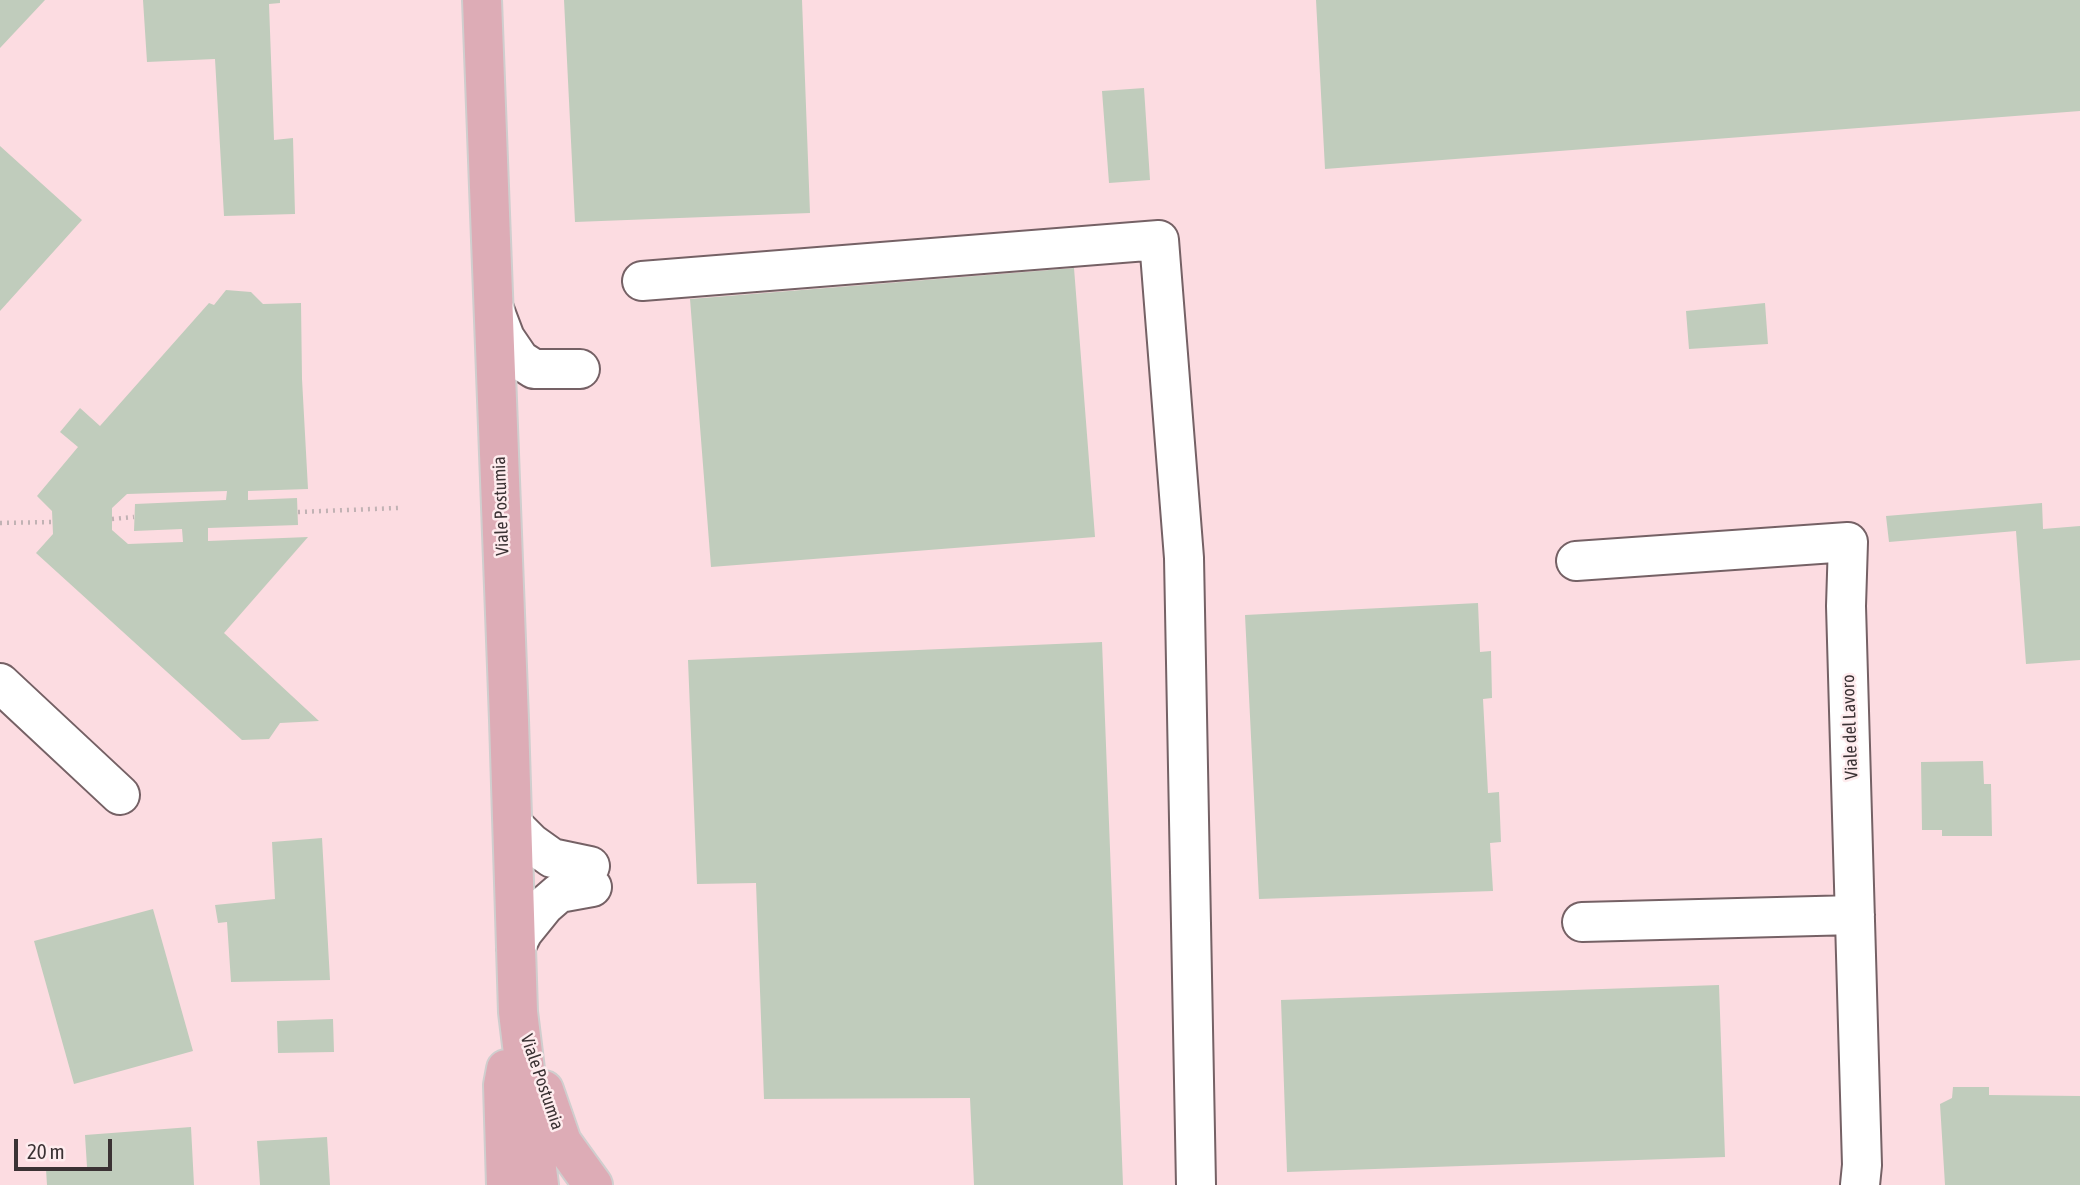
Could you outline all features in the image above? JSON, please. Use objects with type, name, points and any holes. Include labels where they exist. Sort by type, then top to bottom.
[{"type":"main road","name":"Viale Postumia","points":[[482,0],[518,1012],[539,1185]]},
{"type":"main road","name":"Viale Postumia","points":[[506,1185],[503,1085],[518,1012]]},
{"type":"main road","name":"Viale Postumia","points":[[518,1012],[562,1142],[593,1185]]},
{"type":"street","points":[[642,281],[1159,240],[1184,558],[1196,1185]]},
{"type":"street","points":[[494,309],[505,338],[520,360],[534,369],[580,369]]},
{"type":"street","name":"Viale del Lavoro","points":[[1576,561],[1849,542],[1846,606],[1862,1165],[1860,1185]]},
{"type":"street","points":[[0,684],[120,795]]},
{"type":"street","points":[[513,825],[531,843],[552,858],[591,876],[559,893],[544,905],[523,932],[516,946]]},
{"type":"street","points":[[1582,922],[1855,915]]},
{"type":"path","points":[[298,512],[398,508]]},
{"type":"path","points":[[112,519],[134,517]]},
{"type":"path","points":[[0,523],[52,522]]},
{"type":"shaded area","points":[[0,0],[2080,0],[2080,1185],[0,1185]]},
{"type":"building","points":[[0,0],[45,0],[0,48]]},
{"type":"building","points":[[143,0],[280,0],[280,3],[269,4],[274,140],[293,138],[295,214],[224,216],[215,59],[147,62]]},
{"type":"building","points":[[564,0],[802,0],[810,213],[575,222]]},
{"type":"building","points":[[1316,0],[2080,0],[2080,111],[1325,169]]},
{"type":"building","points":[[1144,88],[1150,180],[1109,183],[1102,91]]},
{"type":"building","points":[[0,146],[82,220],[0,311]]},
{"type":"building","points":[[1074,268],[1095,537],[711,567],[690,299]]},
{"type":"building","points":[[226,290],[251,292],[263,304],[301,303],[308,489],[248,491],[248,500],[297,498],[298,525],[208,528],[208,541],[308,537],[224,633],[319,721],[280,723],[269,739],[242,740],[36,553],[53,534],[52,511],[37,496],[78,447],[60,432],[80,408],[100,426],[209,303],[214,305]],"holes":[[[227,491],[226,500],[135,504],[134,531],[182,529],[183,542],[128,544],[112,530],[112,508],[127,494]]]},
{"type":"building","points":[[1765,303],[1768,344],[1689,349],[1686,311]]},
{"type":"building","points":[[2042,503],[2043,529],[2080,526],[2080,660],[2026,664],[2016,531],[1889,542],[1886,516]]},
{"type":"building","points":[[1478,603],[1480,652],[1491,651],[1492,698],[1483,699],[1488,793],[1499,792],[1501,842],[1490,843],[1493,891],[1259,899],[1245,615]]},
{"type":"building","points":[[1102,642],[1123,1185],[974,1185],[970,1098],[764,1099],[756,883],[697,884],[688,660]]},
{"type":"building","points":[[1983,761],[1984,784],[1991,784],[1992,836],[1942,836],[1942,830],[1922,830],[1921,762]]},
{"type":"building","points":[[322,838],[330,980],[231,982],[227,922],[218,923],[215,905],[275,899],[272,842]]},
{"type":"building","points":[[153,909],[193,1051],[74,1084],[34,941]]},
{"type":"building","points":[[1719,985],[1725,1157],[1287,1172],[1281,1000]]},
{"type":"building","points":[[333,1019],[334,1052],[278,1053],[277,1021]]},
{"type":"building","points":[[1953,1087],[1989,1087],[1989,1095],[2080,1096],[2080,1185],[1945,1185],[1940,1104],[1952,1098]]},
{"type":"building","points":[[191,1127],[194,1185],[47,1185],[46,1169],[87,1167],[85,1135]]},
{"type":"building","points":[[327,1137],[330,1185],[260,1185],[257,1141]]}]
